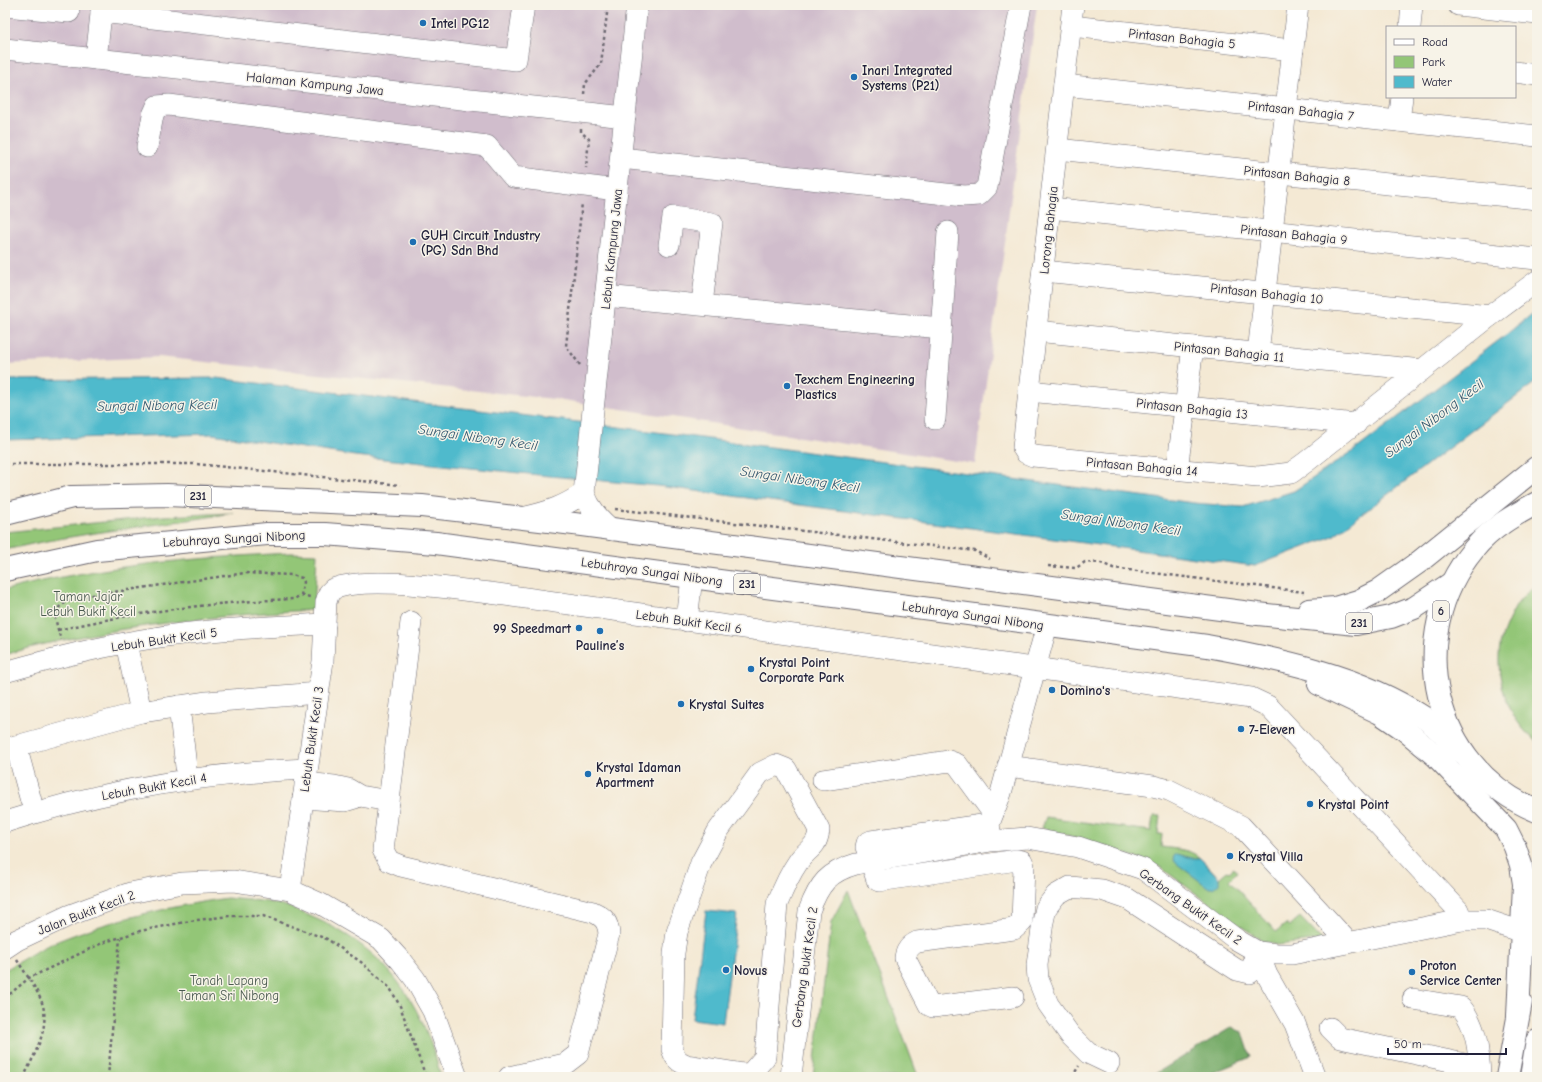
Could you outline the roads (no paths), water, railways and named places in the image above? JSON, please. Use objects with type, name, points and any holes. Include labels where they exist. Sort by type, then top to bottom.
[{"type":"main road","points":[[1258,614],[1335,608],[1358,600],[1378,590],[1419,562],[1537,467]]},
{"type":"main road","name":"231","points":[[72,497],[167,495],[422,506],[1258,614],[1356,624],[1391,617],[1414,608],[1450,584]]},
{"type":"main road","points":[[5,499],[72,497]]},
{"type":"main road","points":[[5,514],[72,497]]},
{"type":"main road","name":"6","points":[[1537,503],[1506,520],[1474,548],[1450,584],[1438,617],[1434,653],[1436,688],[1447,722],[1464,754],[1489,782],[1529,808],[1537,828]]},
{"type":"main road","name":"Lebuhraya Sungai Nibong","points":[[5,570],[97,550],[267,534],[325,534],[436,543],[1253,654],[1329,675],[1378,691],[1424,717],[1464,754]]},
{"type":"main road","points":[[1253,654],[1380,713],[1420,742],[1457,777],[1506,829],[1516,847],[1521,865],[1529,930],[1518,1016],[1507,1077]]},
{"type":"main road","points":[[1531,1077],[1537,1041]]},
{"type":"street","points":[[96,59],[102,8],[516,60],[524,5]]},
{"type":"street","name":"Lebuh Kampung Jawa","points":[[585,489],[637,5]]},
{"type":"street","points":[[620,158],[964,196],[979,195],[987,187],[1021,5]]},
{"type":"street","name":"Lorong Bahagia","points":[[1026,453],[1023,448],[1073,5]]},
{"type":"street","points":[[1258,354],[1298,5]]},
{"type":"street","points":[[1410,26],[1412,5]]},
{"type":"street","points":[[1458,5],[1537,14]]},
{"type":"street","points":[[5,6],[69,12]]},
{"type":"street","name":"Pintasan Bahagia 5","points":[[1071,26],[1293,50]]},
{"type":"street","name":"Halaman Kampung Jawa","points":[[5,50],[625,117]]},
{"type":"street","points":[[1516,72],[1537,75]]},
{"type":"street","name":"Pintasan Bahagia 7","points":[[1064,85],[1537,136]]},
{"type":"street","points":[[1399,121],[1402,98]]},
{"type":"street","points":[[147,147],[156,106],[169,105],[487,146],[513,177],[617,190]]},
{"type":"street","name":"Pintasan Bahagia 8","points":[[1057,148],[1279,174],[1537,198]]},
{"type":"street","name":"Pintasan Bahagia 9","points":[[1050,208],[1537,259]]},
{"type":"street","points":[[670,245],[673,217],[712,223],[702,304]]},
{"type":"street","points":[[935,419],[948,232]]},
{"type":"street","name":"Pintasan Bahagia 10","points":[[1043,271],[1490,316]]},
{"type":"street","name":"Pintasan Bahagia 14","points":[[1026,453],[1033,456],[1258,477],[1291,473],[1356,424],[1490,316],[1537,281]]},
{"type":"street","points":[[606,296],[941,328]]},
{"type":"street","name":"Pintasan Bahagia 11","points":[[1036,331],[1422,370]]},
{"type":"street","points":[[1177,470],[1193,347]]},
{"type":"street","name":"Pintasan Bahagia 13","points":[[1029,391],[1356,424]]},
{"type":"street","points":[[521,518],[552,512],[567,505],[585,489],[594,513],[612,530]]},
{"type":"street","points":[[687,621],[692,577]]},
{"type":"street","name":"Lebuh Bukit Kecil 6","points":[[332,589],[368,583],[425,586],[490,593],[1251,698],[1268,706],[1458,910],[1462,920]]},
{"type":"street","name":"Lebuh Bukit Kecil 3","points":[[290,890],[323,661],[326,602],[332,589]]},
{"type":"street","points":[[411,622],[383,850],[389,861],[401,866],[593,912],[600,915],[608,925],[609,934],[578,1054],[565,1064],[509,1077]]},
{"type":"street","name":"Lebuh Bukit Kecil 5","points":[[5,672],[65,655],[126,643],[216,631],[325,624]]},
{"type":"street","points":[[991,826],[1002,794],[1008,766],[1039,669],[1047,625]]},
{"type":"street","points":[[126,643],[140,712]]},
{"type":"street","points":[[31,801],[10,748],[140,712],[179,706],[318,693]]},
{"type":"street","points":[[179,706],[186,766]]},
{"type":"street","points":[[823,780],[949,761],[957,764],[991,826]]},
{"type":"street","points":[[776,765],[786,769],[819,830],[819,837],[814,846],[799,860],[786,882],[777,904],[772,956],[765,1058],[759,1066],[751,1073],[744,1074],[680,1063],[674,1057],[672,1049],[672,973],[677,932],[701,863],[718,831],[760,773],[776,765]]},
{"type":"street","points":[[1008,766],[1153,786],[1169,790],[1241,826],[1348,942]]},
{"type":"street","name":"Lebuh Bukit Kecil 4","points":[[5,822],[81,799],[135,787],[255,771],[305,783],[348,789],[360,796],[389,801]]},
{"type":"street","name":"Gerbang Bukit Kecil 2","points":[[791,1077],[809,911],[816,893],[830,876],[840,868],[871,862],[991,826],[1027,838],[1078,847],[1143,869],[1237,940],[1258,952],[1292,954],[1462,920],[1486,920],[1529,930]]},
{"type":"street","points":[[871,862],[877,880],[882,881],[1017,860],[1022,861],[1024,866],[1022,922],[1020,926],[1014,929],[917,942],[912,945],[906,953],[905,958],[929,1005],[933,1007],[1013,997]]},
{"type":"street","name":"Jalan Bukit Kecil 2","points":[[6,948],[17,940],[70,915],[138,892],[182,883],[234,881],[290,890],[321,904],[381,939],[401,961],[415,980],[433,1011],[457,1077]]},
{"type":"street","points":[[1109,1063],[1088,1053],[1070,1035],[1048,1004],[1038,979],[1037,965],[1046,908],[1056,895],[1070,887],[1102,890],[1128,899],[1237,970],[1250,973],[1258,952]]},
{"type":"street","points":[[1258,952],[1267,975],[1295,1024],[1315,1077]]},
{"type":"street","points":[[772,956],[803,959]]},
{"type":"street","points":[[1330,1028],[1340,1038],[1480,1072],[1473,1027],[1461,1007],[1413,999]]},
{"type":"water","name":"Sungai Nibong Kecil","points":[[1537,309],[1537,381],[1333,536],[1255,566],[658,486],[355,456],[212,434],[5,440],[5,380],[216,378],[611,426],[1194,503],[1243,507],[1294,491],[1359,447],[1507,334]]},
{"type":"water","points":[[1177,854],[1192,858],[1200,858],[1219,878],[1219,883],[1213,888],[1209,888],[1176,863],[1173,859]]},
{"type":"water","points":[[706,911],[737,914],[723,1023],[692,1019]]},
{"type":"place","name":"Intel PG12","points":[[423,23]]},
{"type":"place","name":"Inari Integrated Systems (P21)","points":[[854,77]]},
{"type":"place","name":"GUH Circuit Industry (PG) Sdn Bhd","points":[[413,242]]},
{"type":"place","name":"Texchem Engineering Plastics","points":[[787,386]]},
{"type":"place","name":"99 Speedmart","points":[[579,628]]},
{"type":"place","name":"Pauline’s","points":[[600,631]]},
{"type":"place","name":"Krystal Point Corporate Park","points":[[751,669]]},
{"type":"place","name":"Domino's","points":[[1052,690]]},
{"type":"place","name":"Krystal Suites","points":[[681,704]]},
{"type":"place","name":"7-Eleven","points":[[1241,729]]},
{"type":"place","name":"Krystal Idaman Apartment","points":[[588,774]]},
{"type":"place","name":"Krystal Point","points":[[1310,804]]},
{"type":"place","name":"Krystal Villa","points":[[1230,856]]},
{"type":"place","name":"Novus","points":[[726,970]]},
{"type":"place","name":"Proton Service Center","points":[[1412,972]]},
{"type":"park label","name":"Taman Jajar Lebuh Bukit Kecil","points":[[88,604]]},
{"type":"park label","name":"Tanah Lapang Taman Sri Nibong","points":[[229,988]]}]
